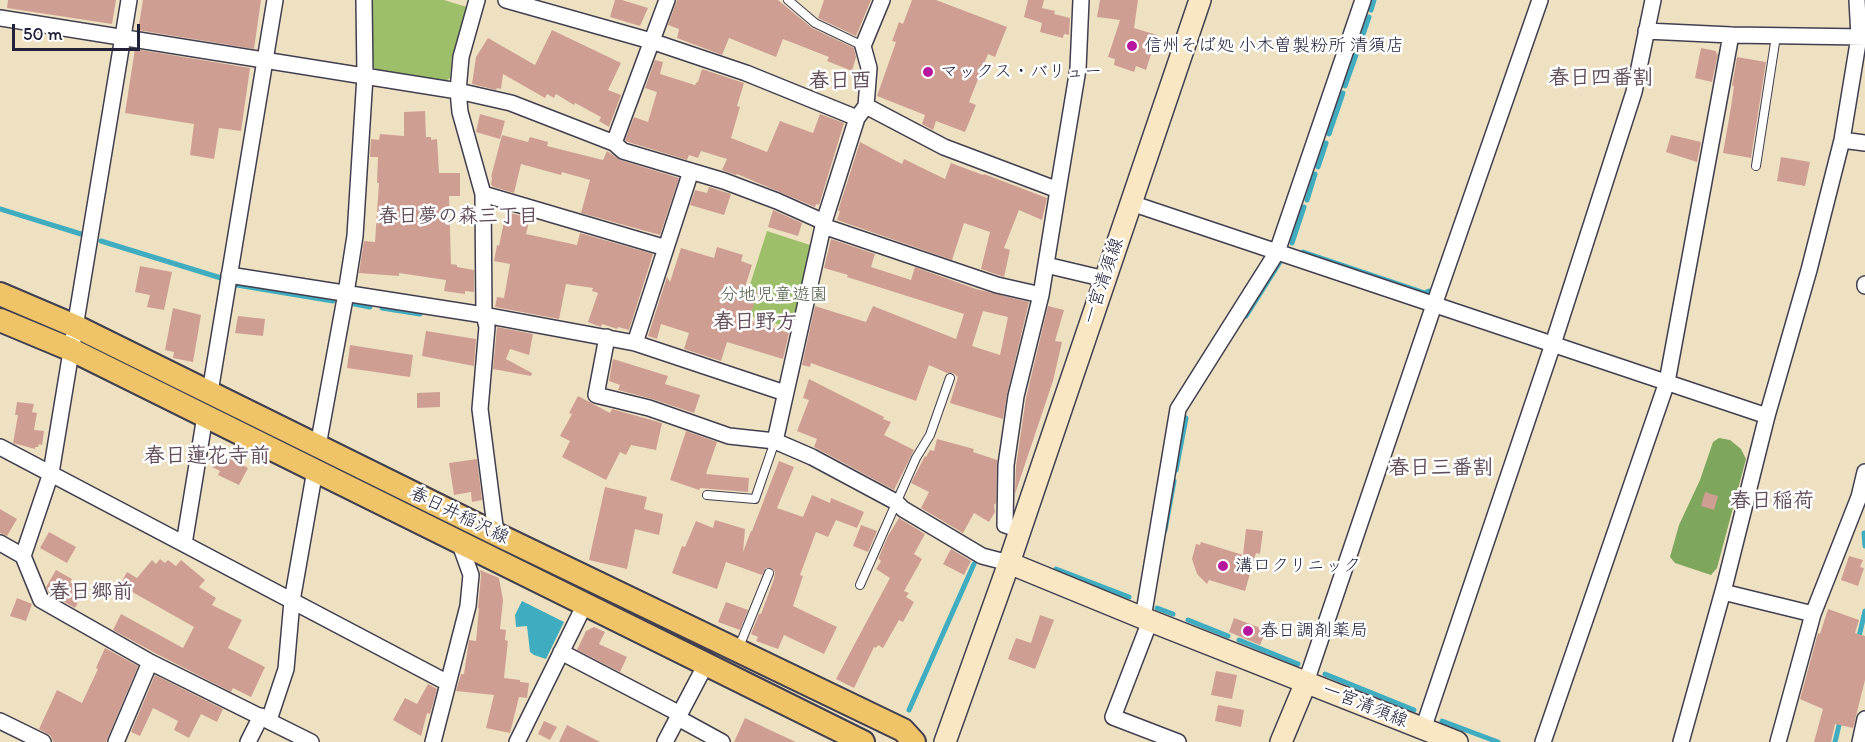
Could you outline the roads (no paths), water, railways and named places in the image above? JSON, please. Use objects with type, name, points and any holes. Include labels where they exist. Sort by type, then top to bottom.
[{"type":"main road","name":"一宮清須線","points":[[945,742],[1009,563],[1200,0]]},
{"type":"main road","name":"春日井稲沢線","points":[[0,294],[75,326],[496,534],[903,730],[914,742]]},
{"type":"main road","name":"春日井稲沢線","points":[[0,320],[72,350],[863,742]]},
{"type":"main road","name":"一宮清須線","points":[[1009,563],[1147,620],[1458,742]]},
{"type":"main road","name":"一宮清須線","points":[[1281,742],[1306,682]]},
{"type":"street","points":[[23,556],[51,472],[129,0]]},
{"type":"street","points":[[210,392],[275,0]]},
{"type":"street","points":[[318,446],[355,236],[365,76],[364,0]]},
{"type":"street","points":[[477,0],[461,57],[458,91],[460,112],[483,194],[484,315],[487,327],[480,409],[496,534]]},
{"type":"street","points":[[506,0],[651,41],[862,112],[944,147],[1058,190]]},
{"type":"street","points":[[614,143],[667,0]]},
{"type":"street","points":[[775,441],[823,224],[862,112],[869,68],[863,46],[882,0]]},
{"type":"street","points":[[1020,530],[1005,525],[1006,465],[1016,396],[1041,295],[1078,69],[1081,0]]},
{"type":"street","points":[[1178,742],[1113,717],[1147,620],[1178,409],[1277,252],[1363,0]]},
{"type":"street","points":[[1306,682],[1540,0]]},
{"type":"street","points":[[1423,729],[1553,344],[1634,92],[1653,0]]},
{"type":"street","points":[[1681,742],[1723,592],[1767,416],[1809,270],[1842,140],[1862,37],[1857,0]]},
{"type":"street","points":[[0,18],[458,91],[511,103],[614,143],[623,151],[724,181],[777,201],[823,224],[997,285],[1041,295]]},
{"type":"street","points":[[1646,31],[1862,37]]},
{"type":"street","points":[[1543,742],[1667,382],[1731,35]]},
{"type":"street","points":[[1842,140],[1865,143]]},
{"type":"street","points":[[635,343],[691,171]]},
{"type":"street","points":[[483,194],[666,248]]},
{"type":"street","points":[[1131,203],[1767,416]]},
{"type":"street","points":[[1046,265],[1105,279]]},
{"type":"street","points":[[229,275],[484,315],[607,337],[635,343],[785,393]]},
{"type":"street","points":[[607,337],[596,395],[649,408],[729,436],[775,441],[812,457],[896,502],[903,509],[982,556],[1009,563]]},
{"type":"street","points":[[184,544],[206,416]]},
{"type":"street","points":[[0,447],[448,683]]},
{"type":"street","points":[[248,742],[265,718],[286,669],[292,601],[315,470]]},
{"type":"street","points":[[1778,742],[1813,614],[1859,497],[1865,472]]},
{"type":"street","points":[[0,543],[23,556],[41,600],[150,662],[311,742]]},
{"type":"street","points":[[433,742],[468,606],[471,575],[462,550],[465,544]]},
{"type":"street","points":[[1723,592],[1813,614]]},
{"type":"street","points":[[517,742],[585,604]]},
{"type":"street","points":[[561,652],[722,742]]},
{"type":"street","points":[[116,742],[150,662]]},
{"type":"street","points":[[665,742],[706,664]]},
{"type":"street","points":[[1860,742],[1865,720]]},
{"type":"street","points":[[0,721],[43,742]]},
{"type":"lane","points":[[788,0],[815,23],[863,46]]},
{"type":"lane","points":[[1756,166],[1776,36]]},
{"type":"lane","points":[[860,585],[915,458],[930,435],[950,378]]},
{"type":"lane","points":[[707,495],[756,500],[775,441]]},
{"type":"lane","points":[[738,650],[769,573]]},
{"type":"water","points":[[522,601],[564,622],[546,659],[530,652],[527,626],[516,627],[515,615]]},
{"type":"waterway","points":[[1371,10],[1374,0]]},
{"type":"waterway","points":[[1359,46],[1369,17]]},
{"type":"waterway","points":[[1345,86],[1356,55]]},
{"type":"waterway","points":[[1329,134],[1343,93]]},
{"type":"waterway","points":[[1318,167],[1326,143]]},
{"type":"waterway","points":[[1307,200],[1315,174]]},
{"type":"waterway","points":[[1292,243],[1304,207]]},
{"type":"waterway","points":[[0,209],[81,234]]},
{"type":"waterway","points":[[101,241],[221,278]]},
{"type":"waterway","points":[[1303,252],[1425,293],[1429,291]]},
{"type":"waterway","points":[[1246,316],[1280,262]]},
{"type":"waterway","points":[[237,285],[333,301]]},
{"type":"waterway","points":[[354,304],[370,307]]},
{"type":"waterway","points":[[382,308],[420,314]]},
{"type":"waterway","points":[[1176,470],[1186,418]]},
{"type":"waterway","points":[[1165,530],[1174,481]]},
{"type":"waterway","points":[[1864,533],[1865,546]]},
{"type":"waterway","points":[[909,710],[974,564]]},
{"type":"waterway","points":[[1056,569],[1129,597]]},
{"type":"waterway","points":[[1157,608],[1173,614]]},
{"type":"waterway","points":[[1858,641],[1865,611]]},
{"type":"waterway","points":[[1188,620],[1228,636]]},
{"type":"waterway","points":[[1239,640],[1298,664]]},
{"type":"waterway","points":[[1325,674],[1414,710]]},
{"type":"waterway","points":[[1442,721],[1498,742]]},
{"type":"waterway","points":[[1835,742],[1840,721]]},
{"type":"place","name":"信州そば処 小木曽製粉所 清須店","points":[[1132,46]]},
{"type":"place","name":"マックス・バリュー","points":[[928,72]]},
{"type":"place","name":"溝口クリニック","points":[[1223,566]]},
{"type":"place","name":"春日調剤薬局","points":[[1248,631]]},
{"type":"district","name":"春日四番割","points":[[1601,79]]},
{"type":"district","name":"春日酉","points":[[840,82]]},
{"type":"district","name":"春日夢の森三丁目","points":[[458,217]]},
{"type":"district","name":"春日野方","points":[[755,323]]},
{"type":"district","name":"春日蓮花寺前","points":[[207,457]]},
{"type":"district","name":"春日三番割","points":[[1441,469]]},
{"type":"district","name":"春日稲荷","points":[[1772,502]]},
{"type":"district","name":"春日郷前","points":[[91,593]]},
{"type":"park label","name":"分地児童遊園","points":[[774,295]]}]
